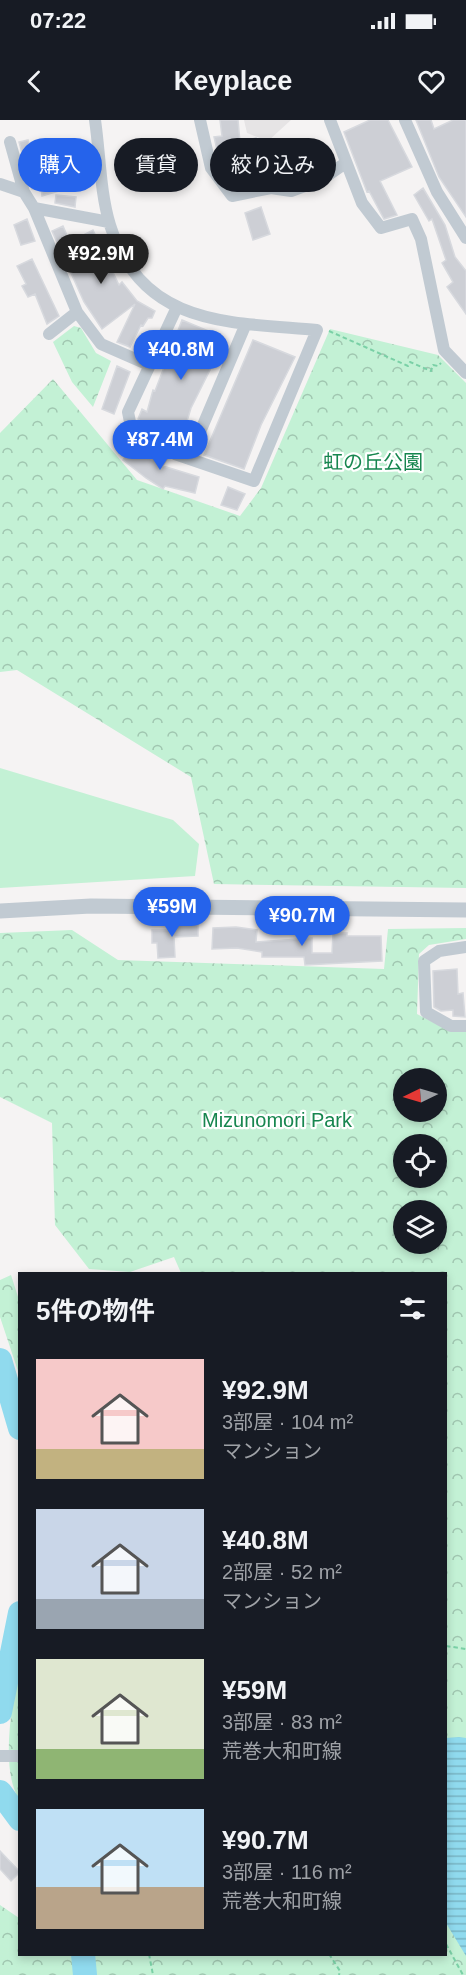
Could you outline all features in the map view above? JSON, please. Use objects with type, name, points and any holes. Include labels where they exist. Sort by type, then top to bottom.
[{"type":"street","points":[[95,120],[110,222],[131,272],[151,291],[177,307],[219,321],[245,326],[317,330],[254,482],[175,454],[131,427],[128,412],[177,307]]},
{"type":"street","points":[[200,120],[211,168],[232,196],[271,188],[291,191],[321,180],[344,164]]},
{"type":"street","points":[[330,120],[344,164],[362,203],[381,228],[412,219],[421,239],[444,350],[466,373]]},
{"type":"street","points":[[405,120],[437,192],[466,238]]},
{"type":"street","points":[[10,142],[18,171]]},
{"type":"street","points":[[0,184],[18,190]]},
{"type":"street","points":[[24,192],[34,208],[77,312],[101,344],[149,364]]},
{"type":"street","points":[[34,208],[110,222]]},
{"type":"street","points":[[49,334],[77,312]]},
{"type":"street","points":[[189,458],[245,326]]},
{"type":"street","points":[[0,911],[91,906],[466,910]]},
{"type":"street","points":[[466,947],[439,951],[424,961],[426,1012],[451,1026],[466,1026]]},
{"type":"street","points":[[0,1756],[18,1756]]},
{"type":"path","points":[[325,329],[408,366],[410,362],[431,370],[433,365]]},
{"type":"path","points":[[447,1646],[466,1649]]},
{"type":"path","points":[[447,1946],[464,1975]]},
{"type":"path","points":[[149,1956],[153,1975]]},
{"type":"path","points":[[329,1956],[340,1971],[339,1975]]},
{"type":"shaded area","points":[[244,120],[291,120],[271,138],[260,138],[247,133]]},
{"type":"green space","points":[[74,326],[81,328],[96,353],[111,361],[93,407],[72,382],[53,342]]},
{"type":"green space","name":"虹の丘公園","points":[[330,329],[438,355],[466,383],[466,888],[214,884],[191,777],[17,670],[0,672],[0,433],[53,379],[137,480],[240,516],[261,488]]},
{"type":"green space","points":[[0,768],[173,820],[199,844],[195,876],[0,888]]},
{"type":"green space","name":"Mizunomori Park","points":[[466,928],[466,939],[429,945],[419,954],[417,1014],[450,1031],[466,1032],[466,1975],[0,1975],[0,1905],[18,1917],[18,1956],[447,1956],[447,1272],[181,1272],[174,1257],[130,1272],[89,1269],[55,1225],[52,1123],[0,1097],[0,933],[72,930],[118,960],[384,969],[388,929]]},
{"type":"green space","points":[[11,1275],[18,1297],[18,1371],[0,1317],[0,1280]]},
{"type":"green space","points":[[18,1672],[18,1797],[10,1771],[11,1717]]},
{"type":"water","points":[[447,1738],[466,1738],[466,1956],[447,1925]]},
{"type":"building","points":[[220,120],[238,120],[240,138],[214,137],[222,136]]},
{"type":"building","points":[[370,120],[388,120],[412,167],[380,181],[397,215],[384,219],[369,191],[367,192],[344,132]]},
{"type":"building","points":[[416,120],[431,120],[434,129],[453,120],[466,120],[466,217],[439,177]]},
{"type":"building","points":[[423,188],[445,225],[455,257],[466,271],[466,314],[447,287],[453,282],[442,263],[446,260],[432,219],[429,221],[414,195]]},
{"type":"building","points":[[42,192],[56,192],[42,196]]},
{"type":"building","points":[[56,195],[76,197],[75,207],[55,203]]},
{"type":"building","points":[[261,207],[270,234],[253,240],[245,213]]},
{"type":"building","points":[[27,219],[35,241],[21,245],[14,225]]},
{"type":"building","points":[[63,226],[70,242],[93,230],[119,285],[122,282],[137,301],[155,311],[152,318],[148,318],[143,326],[141,325],[130,347],[117,342],[135,304],[102,329],[84,302],[52,231]]},
{"type":"building","points":[[32,259],[59,316],[47,324],[35,294],[28,297],[22,286],[26,284],[17,266]]},
{"type":"building","points":[[182,320],[223,337],[210,361],[213,364],[191,408],[185,428],[175,444],[138,419],[142,409],[147,412],[153,390],[155,391]]},
{"type":"building","points":[[253,340],[295,357],[261,425],[244,469],[204,455]]},
{"type":"building","points":[[117,366],[130,372],[114,414],[102,409]]},
{"type":"building","points":[[131,445],[152,460],[156,452],[167,459],[163,466],[199,477],[195,493],[165,486],[163,489],[146,478],[123,460]]},
{"type":"building","points":[[228,487],[245,494],[237,510],[221,505]]},
{"type":"building","points":[[198,923],[198,936],[174,937],[175,957],[158,958],[157,943],[152,943],[152,930],[172,930],[173,924]]},
{"type":"building","points":[[236,927],[257,930],[256,942],[312,938],[312,953],[332,953],[333,933],[347,933],[347,936],[381,936],[382,961],[305,965],[304,957],[262,957],[262,952],[237,948],[212,949],[213,928]]},
{"type":"building","points":[[457,969],[458,994],[463,993],[465,1017],[453,1016],[453,1010],[441,1011],[434,1007],[433,971]]},
{"type":"building","points":[[0,1851],[18,1870],[18,1874],[11,1881],[0,1869]]},
{"type":"waterway","points":[[0,1360],[18,1421]]},
{"type":"waterway","points":[[0,1712],[18,1623]]},
{"type":"waterway","points":[[12,1653],[18,1658]]},
{"type":"waterway","points":[[0,1792],[18,1816]]},
{"type":"waterway","points":[[83,1956],[85,1975]]}]
